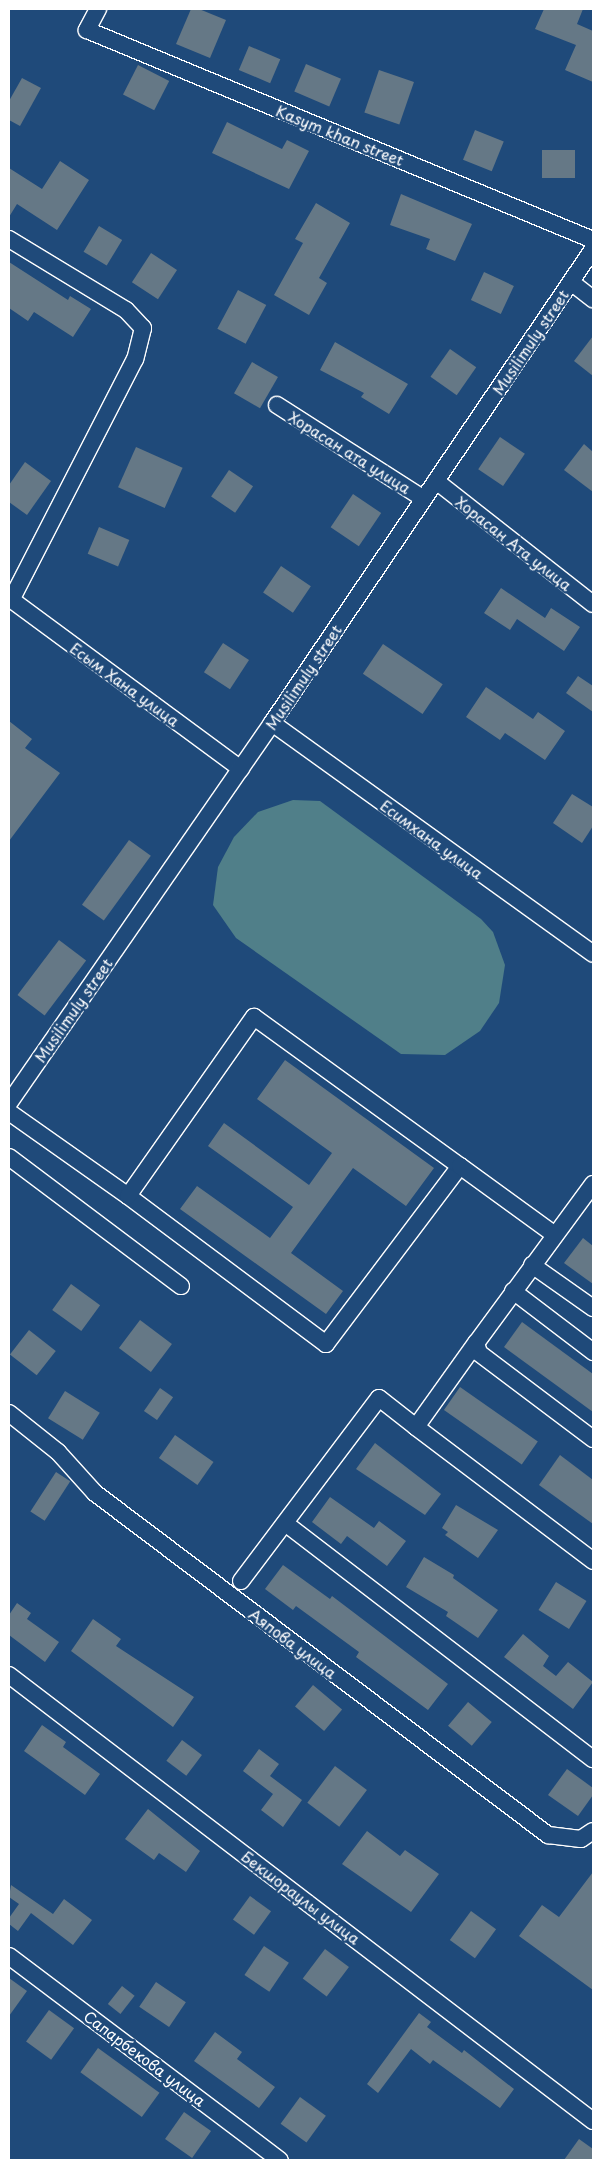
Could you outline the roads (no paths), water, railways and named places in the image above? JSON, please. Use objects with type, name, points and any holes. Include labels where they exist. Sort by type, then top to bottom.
[{"type":"street","name":"Kasym khan street","points":[[98,9],[88,30],[593,240]]},
{"type":"street","points":[[9,239],[126,310],[143,328],[135,359],[10,599]]},
{"type":"street","name":"Musilimuly street","points":[[9,1103],[14,1084],[241,769],[593,248]]},
{"type":"street","points":[[571,282],[593,299]]},
{"type":"street","name":"Хорасан ата улица","points":[[276,405],[424,499]]},
{"type":"street","name":"Хорасан Ата улица","points":[[436,481],[593,604]]},
{"type":"street","name":"Есым Хана улица","points":[[10,599],[241,769]]},
{"type":"street","name":"Есимхана улица","points":[[272,723],[593,954]]},
{"type":"street","points":[[128,1196],[254,1017],[555,1235]]},
{"type":"street","points":[[9,1112],[128,1196],[326,1344],[460,1166]]},
{"type":"street","points":[[9,1157],[182,1286]]},
{"type":"street","points":[[416,1427],[513,1291],[593,1184]]},
{"type":"street","points":[[532,1265],[593,1308]]},
{"type":"street","points":[[513,1291],[593,1352]]},
{"type":"street","points":[[476,1343],[479,1353],[593,1439]]},
{"type":"street","points":[[241,1581],[379,1398],[593,1561]]},
{"type":"street","name":"Аяпова улица","points":[[9,1413],[58,1452],[94,1493],[548,1834],[581,1839],[593,1831]]},
{"type":"street","points":[[285,1523],[593,1759]]},
{"type":"street","name":"Бекшораулы улица","points":[[9,1674],[593,2122]]},
{"type":"street","name":"Сапарбекова улица","points":[[9,1956],[280,2160]]}]
